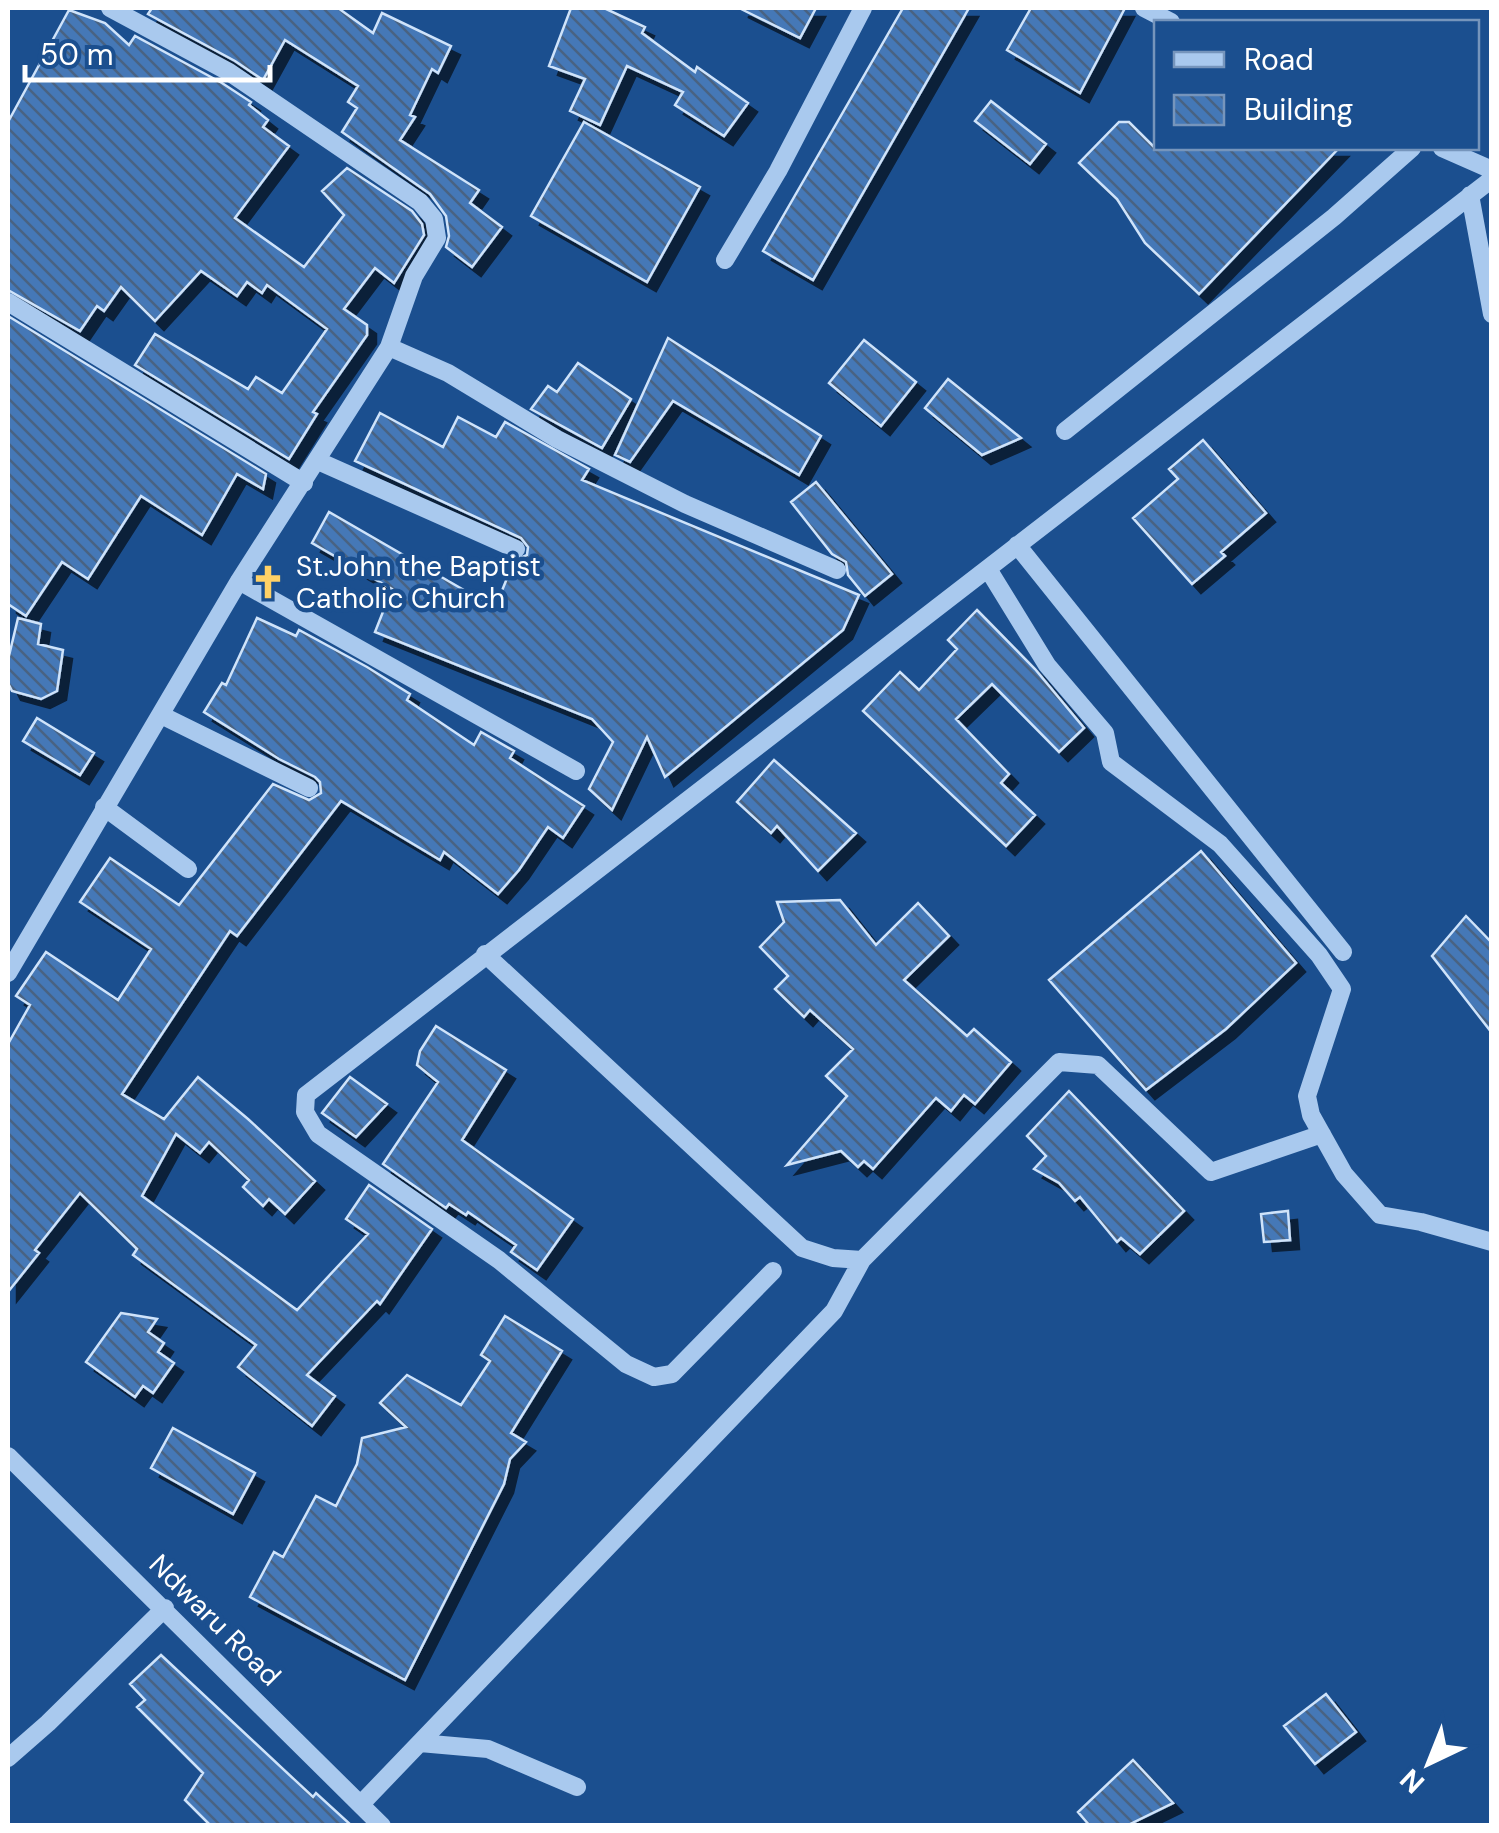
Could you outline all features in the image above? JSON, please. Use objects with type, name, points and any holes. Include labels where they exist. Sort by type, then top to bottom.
[{"type":"street","points":[[8,973],[239,581],[389,347],[414,276],[437,238],[434,219],[420,202],[229,72],[110,8]]},
{"type":"street","points":[[725,260],[778,171],[862,8]]},
{"type":"street","points":[[1144,8],[1168,20]]},
{"type":"street","points":[[1065,431],[1334,217],[1410,150]]},
{"type":"street","points":[[1447,150],[1492,170]]},
{"type":"street","points":[[772,1271],[672,1374],[654,1377],[626,1364],[499,1260],[318,1134],[305,1112],[306,1095],[1492,179]]},
{"type":"street","points":[[1470,195],[1492,314]]},
{"type":"street","points":[[8,302],[304,483]]},
{"type":"street","points":[[389,347],[448,373],[557,439],[684,504],[837,570]]},
{"type":"street","points":[[318,461],[516,549]]},
{"type":"street","points":[[1018,544],[1343,952]]},
{"type":"street","points":[[988,568],[1047,665],[1105,733],[1111,762],[1220,844],[1319,956],[1342,988],[1307,1096],[1311,1115],[1344,1174],[1380,1215],[1492,1242]]},
{"type":"street","points":[[239,581],[576,771]]},
{"type":"street","points":[[160,715],[310,788]]},
{"type":"street","points":[[104,807],[188,869]]},
{"type":"street","points":[[485,954],[802,1248],[833,1258],[862,1260]]},
{"type":"street","points":[[361,1804],[834,1311],[862,1260],[1059,1062],[1098,1065],[1211,1172],[1322,1134]]},
{"type":"street","name":"Ndwaru Road","points":[[8,1456],[382,1826]]},
{"type":"street","points":[[8,1758],[165,1608]]},
{"type":"street","points":[[420,1742],[488,1749],[578,1787]]},
{"type":"building","points":[[152,8],[338,8],[373,33],[382,13],[451,46],[438,73],[432,69],[410,115],[415,117],[400,140],[479,190],[470,203],[502,227],[472,267],[446,247],[446,216],[430,194],[342,132],[357,108],[348,102],[358,86],[285,40],[263,80],[148,14]]},
{"type":"building","points":[[571,8],[604,8],[645,27],[642,33],[695,72],[697,67],[748,103],[724,136],[675,105],[683,92],[627,66],[600,125],[570,111],[585,79],[549,66]]},
{"type":"building","points":[[739,8],[816,8],[800,38]]},
{"type":"building","points":[[903,8],[969,8],[813,280],[763,251]]},
{"type":"building","points":[[1031,8],[1125,8],[1080,93],[1007,50]]},
{"type":"building","points":[[69,10],[105,23],[129,45],[135,36],[222,83],[251,102],[249,105],[268,120],[263,127],[289,146],[235,218],[304,267],[344,215],[322,191],[347,168],[412,211],[422,224],[424,235],[394,283],[375,268],[344,309],[367,325],[367,335],[313,412],[317,414],[289,459],[135,365],[155,334],[248,389],[256,377],[282,393],[327,329],[267,285],[262,293],[247,282],[237,296],[201,271],[155,321],[121,287],[104,311],[97,306],[80,331],[8,290],[8,122]]},
{"type":"building","points":[[991,101],[1046,144],[1030,164],[975,121]]},
{"type":"building","points":[[584,122],[700,187],[647,282],[531,216]]},
{"type":"building","points":[[1119,122],[1129,122],[1154,150],[1337,150],[1199,294],[1145,243],[1117,199],[1079,163]]},
{"type":"building","points":[[8,316],[266,474],[263,489],[237,474],[202,535],[141,496],[88,579],[62,562],[26,616],[8,604]]},
{"type":"building","points":[[668,338],[821,436],[799,475],[673,401],[630,462],[615,455]]},
{"type":"building","points":[[864,340],[916,382],[881,426],[829,383]]},
{"type":"building","points":[[578,363],[631,399],[602,448],[531,409],[548,386],[557,392]]},
{"type":"building","points":[[948,379],[1021,438],[982,455],[925,408]]},
{"type":"building","points":[[380,413],[443,447],[458,417],[496,437],[505,422],[589,469],[582,480],[859,595],[843,630],[665,777],[647,737],[612,810],[589,789],[613,742],[592,719],[375,632],[392,589],[312,543],[329,512],[495,608],[514,561],[527,555],[528,547],[521,538],[355,461]]},
{"type":"building","points":[[1203,440],[1266,513],[1221,552],[1225,556],[1192,584],[1133,518],[1178,479],[1169,469]]},
{"type":"building","points":[[816,482],[892,574],[865,596],[848,575],[846,562],[832,554],[791,502]]},
{"type":"building","points":[[977,610],[1035,669],[1084,728],[1059,752],[992,684],[956,719],[1009,774],[1001,783],[1035,815],[1006,846],[863,711],[900,672],[919,690],[957,649],[948,640]]},
{"type":"building","points":[[18,618],[41,624],[38,644],[63,650],[57,691],[41,699],[12,691],[8,683],[8,660]]},
{"type":"building","points":[[257,618],[296,636],[299,630],[367,667],[410,694],[407,700],[474,745],[481,732],[514,751],[510,758],[584,806],[563,838],[548,827],[498,894],[444,852],[440,860],[341,801],[237,936],[230,931],[122,1094],[164,1119],[198,1077],[315,1181],[285,1214],[269,1199],[263,1206],[243,1187],[249,1180],[209,1142],[200,1153],[176,1134],[142,1196],[297,1310],[368,1234],[346,1219],[369,1185],[432,1229],[380,1304],[377,1301],[307,1375],[335,1396],[312,1426],[238,1367],[256,1345],[133,1255],[137,1249],[80,1193],[8,1292],[8,1044],[30,1005],[16,996],[46,952],[118,1000],[151,949],[80,902],[110,858],[179,905],[273,784],[309,800],[321,793],[315,777],[204,712],[222,683],[226,685]]},
{"type":"building","points":[[37,718],[94,753],[80,775],[23,741]]},
{"type":"building","points":[[774,760],[856,833],[818,871],[777,826],[771,833],[737,802]]},
{"type":"building","points":[[1201,851],[1296,963],[1226,1029],[1146,1090],[1049,980]]},
{"type":"building","points":[[840,900],[876,945],[918,903],[949,936],[904,980],[967,1036],[974,1029],[1011,1062],[975,1104],[964,1095],[951,1111],[936,1098],[873,1169],[864,1161],[858,1167],[841,1151],[787,1165],[847,1096],[826,1076],[853,1049],[810,1010],[804,1017],[775,989],[788,976],[760,947],[784,922],[777,902]]},
{"type":"building","points":[[1466,916],[1492,943],[1492,1033],[1432,956]]},
{"type":"building","points":[[436,1026],[506,1070],[462,1140],[573,1219],[537,1270],[511,1252],[516,1245],[468,1212],[466,1215],[449,1204],[446,1208],[383,1164],[438,1082],[417,1065],[420,1051]]},
{"type":"building","points":[[350,1077],[387,1104],[356,1137],[322,1113]]},
{"type":"building","points":[[1069,1091],[1184,1211],[1140,1254],[1121,1238],[1117,1242],[1080,1197],[1075,1201],[1059,1183],[1034,1169],[1046,1156],[1027,1136]]},
{"type":"building","points":[[1288,1211],[1290,1240],[1264,1242],[1261,1214]]},
{"type":"building","points":[[121,1313],[157,1319],[148,1332],[164,1343],[158,1352],[174,1363],[153,1393],[143,1386],[135,1397],[86,1362]]},
{"type":"building","points":[[505,1316],[562,1351],[511,1433],[526,1442],[510,1459],[504,1484],[405,1680],[250,1597],[274,1552],[283,1557],[316,1496],[336,1506],[357,1464],[362,1438],[406,1427],[380,1403],[407,1375],[461,1405],[490,1361],[481,1355]]},
{"type":"building","points":[[173,1428],[255,1473],[233,1514],[151,1468]]},
{"type":"building","points":[[161,1655],[313,1797],[316,1793],[352,1826],[211,1826],[185,1800],[203,1773],[137,1707],[145,1700],[130,1684]]},
{"type":"building","points":[[1326,1694],[1356,1732],[1315,1764],[1284,1726]]},
{"type":"building","points":[[1133,1760],[1173,1803],[1126,1826],[1090,1826],[1078,1812]]},
{"type":"place","name":"St.John the Baptist Catholic Church","points":[[268,582]]}]
